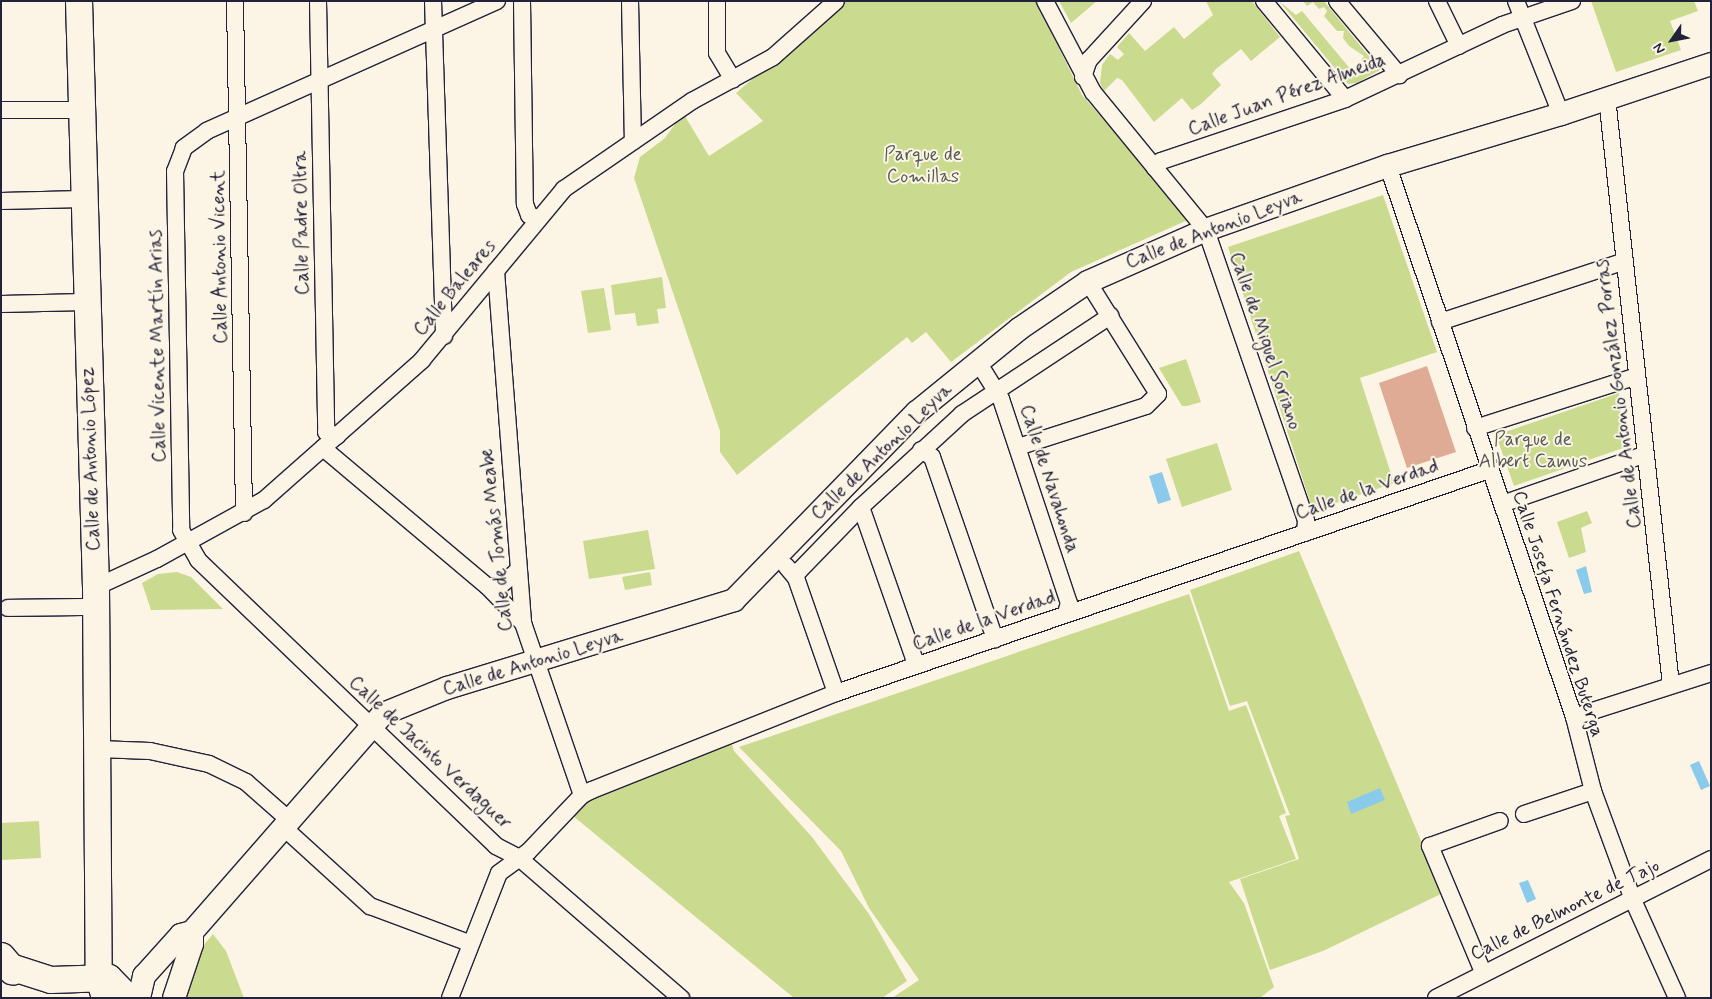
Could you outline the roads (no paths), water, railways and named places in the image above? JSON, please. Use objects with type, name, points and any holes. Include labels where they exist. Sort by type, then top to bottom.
[{"type":"main road","name":"Calle de Antonio López","points":[[79,1],[85,302],[96,597],[102,988]]},
{"type":"main road","name":"Calle de Antonio Leyva","points":[[139,998],[144,976],[181,935],[192,932],[285,823],[383,714],[405,703],[536,661],[717,608],[784,565],[917,412],[978,362],[1088,282],[1206,230],[1388,166],[1561,114],[1711,64]]},
{"type":"main road","name":"Calle de Antonio López","points":[[100,917],[133,998]]},
{"type":"main road","points":[[174,998],[192,944],[192,932]]},
{"type":"main road","points":[[4,964],[51,980],[102,988],[109,978],[128,998]]},
{"type":"main road","points":[[139,998],[145,998]]},
{"type":"street","name":"Calle Antonio Vicent","points":[[235,1],[244,513]]},
{"type":"street","name":"Calle Padre Oltra","points":[[318,1],[326,432],[337,436]]},
{"type":"street","points":[[433,1],[436,31],[444,336]]},
{"type":"street","points":[[238,118],[436,31],[497,1]]},
{"type":"street","points":[[522,1],[525,204],[529,215],[537,218]]},
{"type":"street","points":[[630,1],[633,141]]},
{"type":"street","points":[[717,1],[717,53],[733,80]]},
{"type":"street","name":"Calle de Miguel Soriano","points":[[1044,1],[1083,77],[1206,230],[1306,521],[1305,533]]},
{"type":"street","points":[[1083,77],[1089,60],[1144,1]]},
{"type":"street","points":[[1264,1],[1345,99]]},
{"type":"street","points":[[1337,1],[1399,75]]},
{"type":"street","points":[[1437,1],[1459,46]]},
{"type":"street","points":[[1516,1],[1561,114]]},
{"type":"street","name":"Calle Juan Pérez Almeida","points":[[1155,168],[1161,161],[1345,99],[1459,46],[1524,18],[1572,1]]},
{"type":"street","name":"Calle Baleares","points":[[96,597],[187,543],[244,513],[337,436],[444,336],[537,218],[564,190],[692,101],[773,57],[830,4]]},
{"type":"street","name":"Calle de Antonio González Porras","points":[[1607,98],[1623,262],[1671,685]]},
{"type":"street","points":[[1,110],[82,110]]},
{"type":"street","name":"Calle Vicente Martín Arias","points":[[187,543],[181,530],[175,171],[184,148],[207,132],[238,118]]},
{"type":"street","name":"Calle Josefa Fernández Buterga","points":[[1388,166],[1489,470],[1574,717],[1593,791],[1633,900],[1678,998]]},
{"type":"street","points":[[1,201],[83,199]]},
{"type":"street","points":[[1440,322],[1623,262]]},
{"type":"street","name":"Calle de Tomás Meabe","points":[[496,271],[522,623],[582,795]]},
{"type":"street","points":[[1018,448],[1146,406],[1156,398],[1157,388],[1088,282]]},
{"type":"street","points":[[1,304],[85,302]]},
{"type":"street","name":"Calle de Antonio Leyva","points":[[784,565],[799,571],[921,450],[996,389],[1110,316]]},
{"type":"street","name":"Calle de Navahonda","points":[[978,362],[996,389],[1018,448],[1069,603],[1066,613]]},
{"type":"street","points":[[1475,428],[1637,376]]},
{"type":"street","points":[[323,448],[487,586],[522,623]]},
{"type":"street","points":[[921,450],[932,457],[995,639]]},
{"type":"street","points":[[1502,504],[1646,454]]},
{"type":"street","name":"Calle de la Verdad","points":[[450,998],[469,943],[498,873],[518,857],[528,852],[582,795],[836,693],[1489,470]]},
{"type":"street","points":[[862,507],[914,658],[913,666]]},
{"type":"street","name":"Calle de Jacinto Verdaguer","points":[[187,543],[198,560],[369,728],[496,846],[518,857],[681,998]]},
{"type":"street","points":[[784,565],[836,693]]},
{"type":"street","points":[[487,586],[500,586],[517,571]]},
{"type":"street","points":[[8,608],[96,597]]},
{"type":"street","points":[[1574,717],[1711,674]]},
{"type":"street","points":[[98,749],[150,751],[209,764],[246,782],[370,906],[469,943]]},
{"type":"street","points":[[1524,814],[1593,791]]},
{"type":"street","points":[[1483,972],[1430,846],[1500,821]]},
{"type":"street","name":"Calle de Belmonte de Tajo","points":[[1436,998],[1483,972],[1633,900],[1711,858]]},
{"type":"water","points":[[1162,472],[1171,500],[1158,504],[1149,476]]},
{"type":"water","points":[[1586,566],[1592,592],[1584,594],[1576,570]]},
{"type":"water","points":[[1699,761],[1710,786],[1701,790],[1690,765]]},
{"type":"water","points":[[1380,788],[1385,800],[1351,814],[1347,802]]},
{"type":"water","points":[[1528,880],[1536,899],[1527,903],[1519,883]]},
{"type":"park label","name":"Parque de Comillas","points":[[923,166]]},
{"type":"park label","name":"Parque de Albert Camus","points":[[1533,451]]}]
